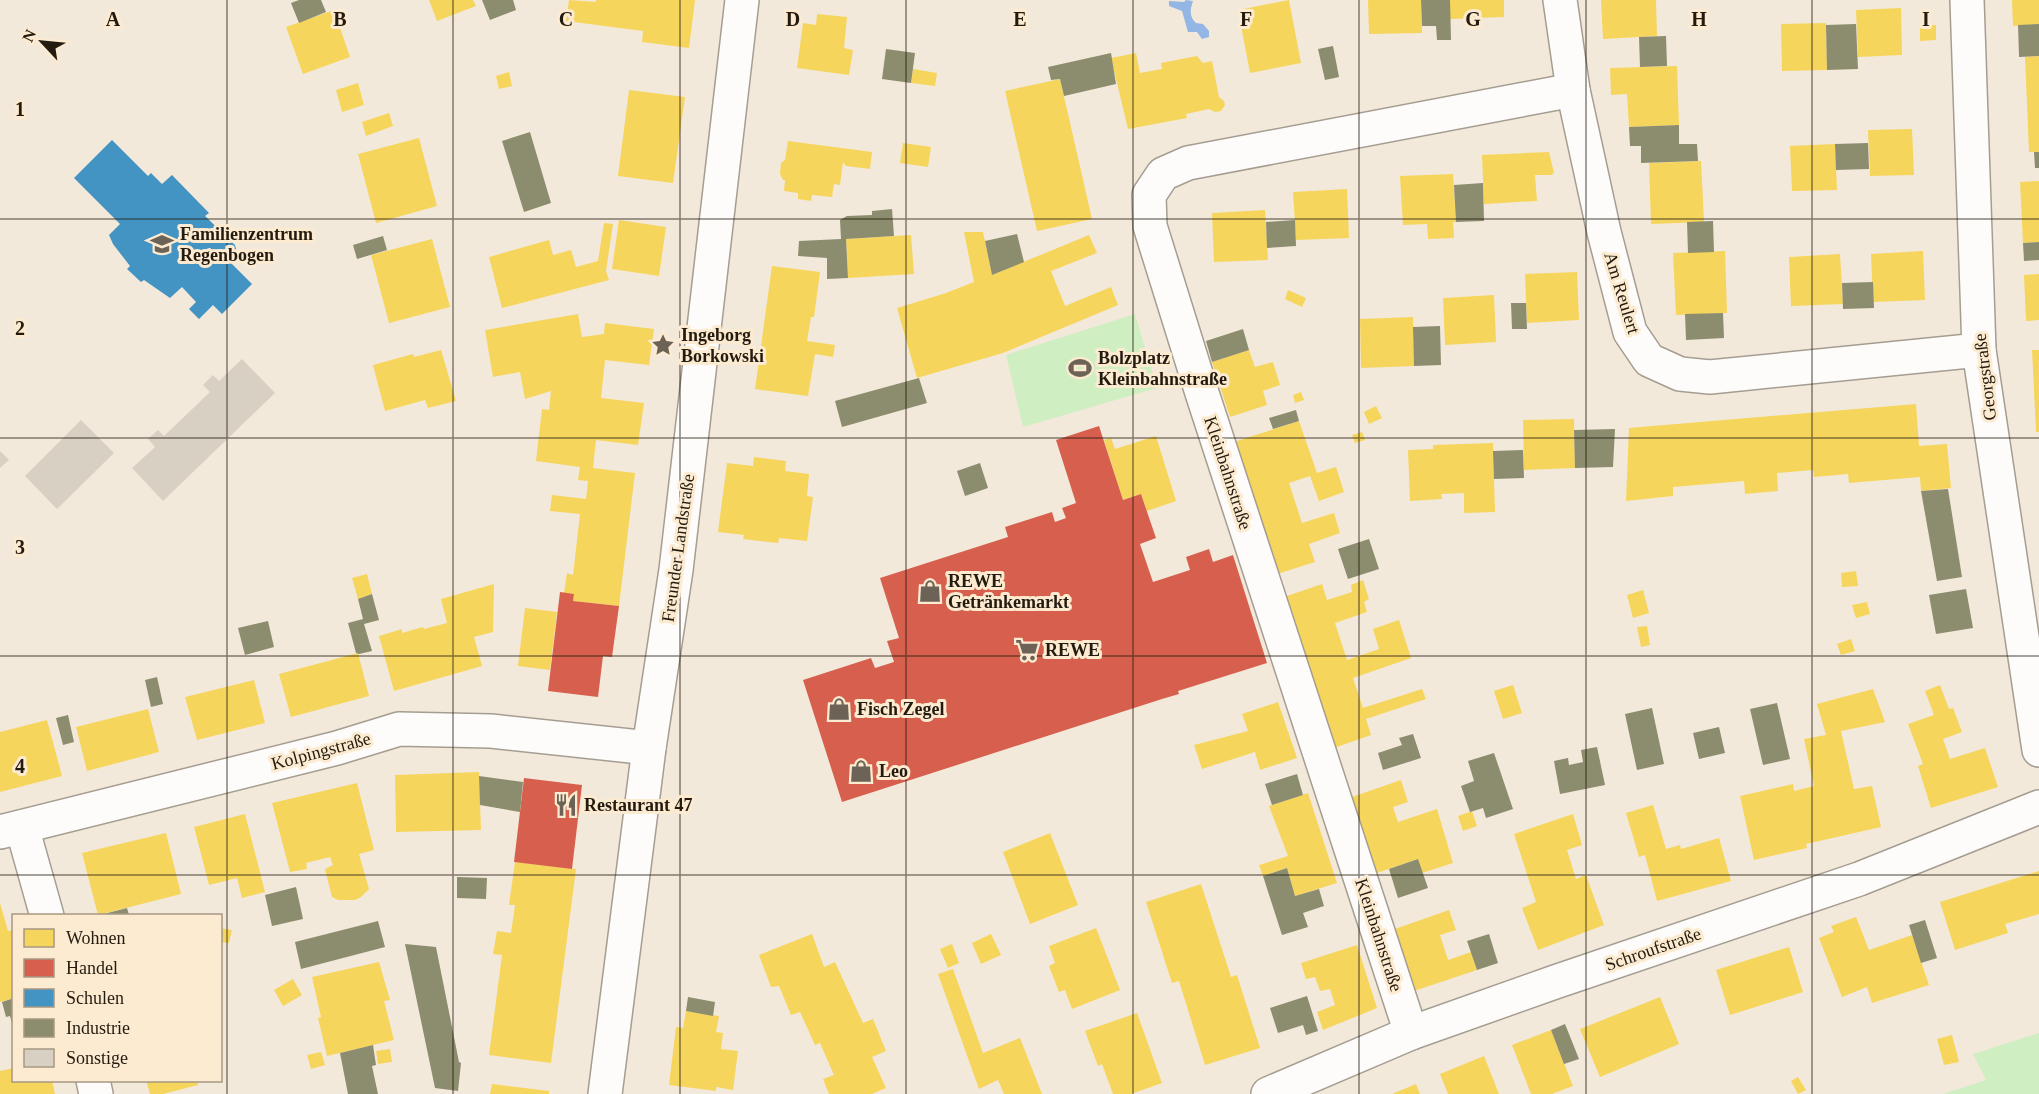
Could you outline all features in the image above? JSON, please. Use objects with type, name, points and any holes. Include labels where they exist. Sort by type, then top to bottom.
[{"type":"street","name":"Freunder Landstraße","points":[[605,1094],[649,748],[676,570],[742,0]]},
{"type":"street","name":"Am Reulert","points":[[1560,0],[1573,90],[1604,232],[1630,332],[1649,360],[1680,374],[1710,376],[1979,350]]},
{"type":"street","name":"Georgstraße","points":[[1967,0],[1979,350],[2039,750]]},
{"type":"street","name":"Kleinbahnstraße","points":[[1411,1033],[1202,393],[1150,226],[1149,195],[1163,174],[1188,163],[1573,90]]},
{"type":"street","name":"Kolpingstraße","points":[[11,830],[337,748],[399,729],[491,731],[649,748]]},
{"type":"street","name":"Schroufstraße","points":[[1268,1094],[1411,1033],[1859,879],[2039,807]]},
{"type":"street","points":[[11,830],[47,914]]},
{"type":"green space","name":"Bolzplatz Kleinbahnstraße","points":[[1135,314],[1157,388],[1023,427],[1006,355]]},
{"type":"green space","points":[[2039,1033],[2039,1094],[1943,1094],[1986,1080],[1973,1054]]},
{"type":"water","points":[[1169,1],[1184,2],[1193,1],[1192,18],[1196,23],[1203,24],[1209,31],[1209,37],[1202,39],[1197,32],[1188,32],[1182,11],[1169,6]]},
{"type":"building: Wohnen","points":[[429,0],[473,0],[476,6],[437,21]]},
{"type":"building: Wohnen","points":[[569,0],[596,2],[596,0],[695,0],[689,48],[642,42],[643,31],[566,21]]},
{"type":"building: Wohnen","points":[[1289,0],[1301,63],[1250,73],[1238,10]]},
{"type":"building: Wohnen","points":[[1368,0],[1421,0],[1422,33],[1369,34]]},
{"type":"building: Wohnen","points":[[1450,0],[1504,0],[1504,17],[1450,19]]},
{"type":"building: Wohnen","points":[[1601,0],[1656,0],[1657,36],[1603,39]]},
{"type":"building: Wohnen","points":[[2012,0],[2039,0],[2039,24],[2013,26]]},
{"type":"building: Wohnen","points":[[1901,8],[1902,55],[1858,57],[1856,10]]},
{"type":"building: Wohnen","points":[[334,10],[350,57],[303,74],[286,27]]},
{"type":"building: Wohnen","points":[[817,14],[847,17],[844,48],[853,50],[849,75],[797,68],[803,23],[816,25]]},
{"type":"building: Wohnen","points":[[1826,23],[1827,70],[1782,71],[1781,24]]},
{"type":"building: Wohnen","points":[[1920,25],[1936,25],[1936,40],[1920,41]]},
{"type":"building: Wohnen","points":[[1136,53],[1140,73],[1162,69],[1161,63],[1197,56],[1203,63],[1212,61],[1219,97],[1225,105],[1221,111],[1215,112],[1209,109],[1186,114],[1187,118],[1128,129],[1111,58]]},
{"type":"building: Wohnen","points":[[2039,56],[2039,152],[2029,152],[2025,57]]},
{"type":"building: Wohnen","points":[[1677,66],[1679,125],[1629,127],[1627,94],[1611,95],[1610,68]]},
{"type":"building: Wohnen","points":[[913,69],[937,73],[935,86],[911,83]]},
{"type":"building: Wohnen","points":[[509,72],[512,86],[499,89],[496,76]]},
{"type":"building: Wohnen","points":[[1060,79],[1092,219],[1037,231],[1005,91]]},
{"type":"building: Wohnen","points":[[358,83],[364,105],[342,112],[336,90]]},
{"type":"building: Wohnen","points":[[629,90],[685,97],[673,183],[618,176]]},
{"type":"building: Wohnen","points":[[389,113],[393,126],[366,136],[362,122]]},
{"type":"building: Wohnen","points":[[1912,129],[1914,175],[1870,176],[1868,130]]},
{"type":"building: Wohnen","points":[[419,138],[437,206],[376,223],[358,154]]},
{"type":"building: Wohnen","points":[[788,141],[872,152],[870,169],[846,166],[843,162],[840,185],[834,184],[832,197],[812,195],[811,201],[798,199],[798,193],[784,191],[785,180],[780,174]]},
{"type":"building: Wohnen","points":[[903,143],[931,147],[928,167],[900,163]]},
{"type":"building: Wohnen","points":[[1835,144],[1837,190],[1792,191],[1790,146]]},
{"type":"building: Wohnen","points":[[1549,152],[1554,173],[1535,175],[1537,201],[1484,204],[1482,155]]},
{"type":"building: Wohnen","points":[[1701,161],[1704,222],[1651,224],[1649,163]]},
{"type":"building: Wohnen","points":[[1453,174],[1456,222],[1453,222],[1454,238],[1428,239],[1427,224],[1403,225],[1400,176]]},
{"type":"building: Wohnen","points":[[2039,181],[2039,242],[2023,243],[2020,182]]},
{"type":"building: Wohnen","points":[[1347,189],[1349,238],[1296,240],[1293,192]]},
{"type":"building: Wohnen","points":[[1265,210],[1268,260],[1214,262],[1212,213]]},
{"type":"building: Wohnen","points":[[619,220],[666,227],[659,276],[612,269]]},
{"type":"building: Wohnen","points":[[604,223],[613,224],[606,271],[609,280],[502,308],[489,257],[549,240],[553,255],[571,250],[576,267],[598,261]]},
{"type":"building: Wohnen","points":[[964,232],[983,232],[992,275],[1089,235],[1097,253],[1051,271],[1065,306],[1111,287],[1118,305],[1003,353],[917,378],[897,308],[974,282]]},
{"type":"building: Wohnen","points":[[911,235],[914,274],[848,278],[846,239]]},
{"type":"building: Wohnen","points":[[432,239],[450,307],[389,323],[371,255]]},
{"type":"building: Wohnen","points":[[1725,251],[1727,313],[1676,315],[1673,253]]},
{"type":"building: Wohnen","points":[[1923,251],[1925,300],[1873,302],[1871,254]]},
{"type":"building: Wohnen","points":[[1840,254],[1843,304],[1791,306],[1789,257]]},
{"type":"building: Wohnen","points":[[772,266],[820,272],[814,317],[811,317],[807,341],[835,345],[833,357],[815,354],[808,396],[755,389]]},
{"type":"building: Wohnen","points":[[1577,272],[1579,320],[1527,323],[1525,274]]},
{"type":"building: Wohnen","points":[[2039,274],[2039,320],[2026,321],[2024,275]]},
{"type":"building: Wohnen","points":[[1288,290],[1306,298],[1302,307],[1285,299]]},
{"type":"building: Wohnen","points":[[1494,295],[1496,342],[1445,345],[1443,298]]},
{"type":"building: Wohnen","points":[[578,314],[582,337],[604,334],[605,323],[654,329],[649,365],[605,360],[601,398],[644,403],[638,445],[596,440],[593,468],[635,473],[619,606],[573,601],[574,594],[564,593],[567,573],[573,575],[580,514],[550,511],[552,495],[586,499],[588,481],[578,480],[580,467],[536,461],[542,409],[549,410],[551,391],[525,399],[520,372],[493,377],[485,330]]},
{"type":"building: Wohnen","points":[[1413,317],[1414,366],[1361,368],[1360,319]]},
{"type":"building: Wohnen","points":[[441,350],[456,401],[428,408],[425,400],[385,411],[373,365],[413,354],[414,357]]},
{"type":"building: Wohnen","points":[[1249,350],[1255,367],[1273,362],[1280,385],[1263,391],[1267,405],[1230,417],[1212,362]]},
{"type":"building: Wohnen","points":[[2032,350],[2039,350],[2039,432],[2036,432]]},
{"type":"building: Wohnen","points":[[1301,392],[1304,400],[1295,403],[1293,395]]},
{"type":"building: Wohnen","points":[[1916,404],[1919,446],[1947,444],[1951,488],[1921,491],[1920,477],[1849,483],[1848,474],[1814,477],[1813,470],[1777,473],[1778,491],[1745,494],[1744,481],[1673,487],[1673,496],[1626,501],[1629,428]]},
{"type":"building: Wohnen","points":[[1376,406],[1382,418],[1369,424],[1364,412]]},
{"type":"building: Wohnen","points":[[1574,419],[1575,468],[1524,470],[1523,420]]},
{"type":"building: Wohnen","points":[[1299,421],[1317,473],[1336,467],[1344,492],[1319,501],[1310,476],[1289,483],[1302,523],[1334,513],[1340,533],[1309,544],[1315,562],[1277,574],[1234,442]]},
{"type":"building: Wohnen","points":[[1362,432],[1365,440],[1355,443],[1352,435]]},
{"type":"building: Wohnen","points":[[1156,436],[1176,501],[1147,511],[1141,494],[1123,500],[1104,440],[1111,438],[1115,449]]},
{"type":"building: Wohnen","points":[[1493,443],[1495,512],[1464,513],[1464,493],[1441,494],[1442,499],[1410,501],[1408,450],[1433,449],[1433,445]]},
{"type":"building: Wohnen","points":[[754,457],[786,461],[785,471],[809,474],[807,496],[813,497],[807,541],[779,538],[778,543],[743,539],[744,535],[718,532],[727,463],[753,466]]},
{"type":"building: Wohnen","points":[[1856,571],[1858,586],[1842,587],[1841,573]]},
{"type":"building: Wohnen","points":[[367,574],[372,594],[358,599],[352,578]]},
{"type":"building: Wohnen","points":[[1363,580],[1369,599],[1364,602],[1367,612],[1335,623],[1347,660],[1379,649],[1373,629],[1399,620],[1411,658],[1353,678],[1363,708],[1422,689],[1426,699],[1366,719],[1371,735],[1334,748],[1284,597],[1322,584],[1327,600],[1352,592],[1351,585]]},
{"type":"building: Wohnen","points":[[494,584],[493,632],[474,637],[482,666],[394,691],[379,636],[402,629],[402,633],[447,623],[441,599]]},
{"type":"building: Wohnen","points":[[1643,590],[1649,613],[1633,618],[1627,595]]},
{"type":"building: Wohnen","points":[[1867,602],[1870,614],[1856,618],[1852,605]]},
{"type":"building: Wohnen","points":[[525,608],[557,612],[550,670],[518,666]]},
{"type":"building: Wohnen","points":[[1647,626],[1650,645],[1641,647],[1637,627]]},
{"type":"building: Wohnen","points":[[1851,639],[1855,651],[1841,655],[1837,644]]},
{"type":"building: Wohnen","points":[[358,653],[369,696],[291,717],[279,674]]},
{"type":"building: Wohnen","points":[[254,680],[265,723],[197,740],[185,697]]},
{"type":"building: Wohnen","points":[[1513,685],[1522,713],[1503,719],[1494,691]]},
{"type":"building: Wohnen","points":[[1940,685],[1949,709],[1953,708],[1962,732],[1943,739],[1950,759],[1985,748],[1998,787],[1931,808],[1918,766],[1923,764],[1908,724],[1934,715],[1925,691]]},
{"type":"building: Wohnen","points":[[1873,689],[1885,722],[1841,731],[1854,789],[1872,786],[1881,827],[1806,844],[1807,848],[1754,860],[1740,796],[1793,784],[1794,791],[1814,786],[1804,739],[1826,735],[1817,704]]},
{"type":"building: Wohnen","points":[[1278,702],[1297,758],[1260,770],[1255,752],[1202,769],[1194,745],[1248,731],[1242,714]]},
{"type":"building: Wohnen","points":[[148,709],[159,752],[87,771],[76,727]]},
{"type":"building: Wohnen","points":[[47,720],[62,776],[0,792],[0,732]]},
{"type":"building: Wohnen","points":[[479,772],[481,830],[396,832],[395,775]]},
{"type":"building: Wohnen","points":[[1401,780],[1408,802],[1393,807],[1398,822],[1437,809],[1453,863],[1422,873],[1418,859],[1374,874],[1349,798]]},
{"type":"building: Wohnen","points":[[357,783],[374,850],[359,854],[369,889],[355,900],[338,900],[332,897],[325,869],[333,865],[330,857],[306,863],[307,869],[290,872],[272,803]]},
{"type":"building: Wohnen","points":[[1308,793],[1337,883],[1295,896],[1287,868],[1263,876],[1259,865],[1288,856],[1269,806]]},
{"type":"building: Wohnen","points":[[1653,805],[1666,849],[1680,845],[1681,849],[1719,838],[1731,881],[1657,901],[1645,855],[1639,857],[1626,813]]},
{"type":"building: Wohnen","points":[[1472,811],[1477,826],[1463,831],[1458,816]]},
{"type":"building: Wohnen","points":[[245,814],[265,892],[242,898],[237,878],[209,885],[194,827]]},
{"type":"building: Wohnen","points":[[1573,814],[1582,845],[1567,850],[1576,879],[1586,875],[1604,925],[1538,950],[1522,908],[1536,902],[1514,834]]},
{"type":"building: Wohnen","points":[[166,833],[181,894],[98,914],[82,853]]},
{"type":"building: Wohnen","points":[[1050,833],[1078,905],[1030,924],[1003,852]]},
{"type":"building: Wohnen","points":[[515,862],[576,869],[551,1063],[489,1055],[502,955],[493,954],[497,931],[511,933],[515,905],[509,905]]},
{"type":"building: Wohnen","points":[[2039,871],[2039,914],[2005,924],[2008,933],[1955,950],[1940,902]]},
{"type":"building: Wohnen","points":[[1201,884],[1231,977],[1237,975],[1260,1048],[1205,1065],[1179,981],[1172,983],[1146,902]]},
{"type":"building: Wohnen","points":[[0,903],[8,931],[12,930],[12,999],[0,1002]]},
{"type":"building: Wohnen","points":[[1449,910],[1456,930],[1440,935],[1448,960],[1471,952],[1477,970],[1414,991],[1395,929]]},
{"type":"building: Wohnen","points":[[1856,917],[1869,950],[1912,935],[1929,985],[1872,1003],[1867,987],[1842,997],[1819,938],[1834,932],[1831,926]]},
{"type":"building: Wohnen","points":[[222,928],[232,930],[229,943],[222,942]]},
{"type":"building: Wohnen","points":[[1096,928],[1120,990],[1072,1009],[1065,990],[1059,992],[1049,966],[1055,963],[1049,946]]},
{"type":"building: Wohnen","points":[[812,934],[824,967],[835,962],[863,1023],[873,1019],[886,1051],[872,1057],[886,1088],[872,1094],[829,1094],[823,1079],[834,1075],[820,1043],[815,1045],[800,1012],[791,1015],[779,986],[771,987],[759,955]]},
{"type":"building: Wohnen","points":[[991,934],[1001,955],[981,964],[972,943]]},
{"type":"building: Wohnen","points":[[952,944],[959,963],[948,968],[940,949]]},
{"type":"building: Wohnen","points":[[1357,945],[1377,1008],[1323,1030],[1317,1012],[1335,1005],[1330,989],[1320,991],[1315,977],[1306,979],[1301,963]]},
{"type":"building: Wohnen","points":[[1789,947],[1803,992],[1730,1015],[1716,970]]},
{"type":"building: Wohnen","points":[[379,962],[390,1000],[384,1001],[394,1040],[327,1056],[312,977]]},
{"type":"building: Wohnen","points":[[953,969],[983,1053],[1020,1038],[1042,1094],[1004,1094],[998,1080],[979,1089],[938,974]]},
{"type":"building: Wohnen","points":[[293,979],[302,995],[283,1006],[274,990]]},
{"type":"building: Wohnen","points":[[1660,997],[1679,1044],[1600,1077],[1580,1029]]},
{"type":"building: Wohnen","points":[[686,1011],[719,1016],[716,1032],[723,1033],[721,1049],[738,1051],[733,1090],[716,1087],[716,1091],[669,1085],[676,1027],[683,1028]]},
{"type":"building: Wohnen","points":[[1137,1013],[1162,1083],[1131,1094],[1113,1094],[1102,1064],[1098,1066],[1085,1031]]},
{"type":"building: Wohnen","points":[[1551,1030],[1573,1086],[1552,1094],[1531,1094],[1512,1045]]},
{"type":"building: Wohnen","points":[[1952,1035],[1959,1062],[1944,1065],[1937,1039]]},
{"type":"building: Wohnen","points":[[390,1049],[392,1062],[378,1064],[376,1051]]},
{"type":"building: Wohnen","points":[[321,1052],[325,1065],[311,1069],[307,1055]]},
{"type":"building: Wohnen","points":[[1484,1056],[1499,1094],[1448,1094],[1440,1074]]},
{"type":"building: Wohnen","points":[[12,1068],[12,1082],[52,1082],[55,1094],[0,1094],[0,1071]]},
{"type":"building: Wohnen","points":[[1798,1077],[1806,1090],[1798,1094],[1791,1081]]},
{"type":"building: Wohnen","points":[[147,1082],[197,1082],[198,1085],[163,1094],[150,1094]]},
{"type":"building: Wohnen","points":[[492,1084],[549,1091],[549,1094],[490,1094]]},
{"type":"building: Wohnen","points":[[1416,1084],[1420,1094],[1392,1094]]},
{"type":"building: Handel","name":"REWE","points":[[1099,426],[1123,500],[1141,494],[1156,538],[1140,544],[1153,582],[1190,570],[1186,557],[1209,549],[1213,562],[1233,555],[1267,663],[1178,691],[1179,694],[842,802],[803,680],[871,658],[875,668],[894,662],[887,641],[899,638],[880,578],[1008,537],[1005,527],[1052,512],[1055,522],[1066,518],[1062,508],[1076,503],[1056,440]]},
{"type":"building: Handel","points":[[560,592],[574,594],[573,601],[619,606],[612,657],[603,656],[598,697],[548,691]]},
{"type":"building: Handel","points":[[524,778],[582,785],[572,869],[514,862]]},
{"type":"building: Schulen","points":[[112,140],[148,176],[151,173],[162,184],[172,175],[209,213],[205,216],[235,245],[237,253],[232,264],[252,284],[222,314],[213,305],[199,319],[189,309],[196,302],[182,287],[170,298],[144,280],[141,282],[127,269],[130,266],[109,235],[120,224],[74,178]]},
{"type":"building: Industrie","points":[[299,0],[321,0],[326,12],[299,23],[291,3]]},
{"type":"building: Industrie","points":[[482,0],[513,0],[516,10],[490,20]]},
{"type":"building: Industrie","points":[[1421,0],[1450,0],[1451,40],[1437,40],[1436,26],[1422,26]]},
{"type":"building: Industrie","points":[[1856,24],[1858,69],[1827,70],[1826,25]]},
{"type":"building: Industrie","points":[[2039,24],[2039,56],[2019,57],[2018,25]]},
{"type":"building: Industrie","points":[[1666,36],[1667,66],[1640,67],[1639,37]]},
{"type":"building: Industrie","points":[[1333,46],[1339,77],[1325,80],[1318,49]]},
{"type":"building: Industrie","points":[[886,49],[915,53],[911,83],[882,79]]},
{"type":"building: Industrie","points":[[1111,53],[1116,84],[1064,96],[1060,79],[1051,80],[1048,67]]},
{"type":"building: Industrie","points":[[1679,125],[1679,144],[1697,144],[1698,161],[1641,163],[1641,146],[1630,146],[1629,127]]},
{"type":"building: Industrie","points":[[530,132],[551,203],[524,212],[502,141]]},
{"type":"building: Industrie","points":[[1868,143],[1869,169],[1836,170],[1835,144]]},
{"type":"building: Industrie","points":[[2034,152],[2039,152],[2039,168],[2035,168]]},
{"type":"building: Industrie","points":[[1483,183],[1484,221],[1456,222],[1454,185]]},
{"type":"building: Industrie","points":[[892,209],[894,236],[846,239],[848,278],[827,279],[827,258],[798,256],[799,241],[841,239],[840,220],[847,216],[872,215],[872,211]]},
{"type":"building: Industrie","points":[[1295,220],[1296,246],[1267,248],[1266,222]]},
{"type":"building: Industrie","points":[[1713,221],[1714,252],[1688,253],[1687,222]]},
{"type":"building: Industrie","points":[[1017,234],[1024,262],[992,275],[985,241]]},
{"type":"building: Industrie","points":[[383,236],[387,250],[357,259],[353,245]]},
{"type":"building: Industrie","points":[[2039,242],[2039,260],[2024,261],[2023,243]]},
{"type":"building: Industrie","points":[[1873,282],[1874,308],[1843,309],[1842,283]]},
{"type":"building: Industrie","points":[[1511,303],[1526,303],[1527,329],[1512,329]]},
{"type":"building: Industrie","points":[[1723,313],[1724,338],[1686,340],[1685,314]]},
{"type":"building: Industrie","points":[[1440,326],[1441,365],[1414,366],[1413,327]]},
{"type":"building: Industrie","points":[[1243,329],[1249,350],[1212,362],[1206,341]]},
{"type":"building: Industrie","points":[[919,378],[927,403],[842,427],[835,401]]},
{"type":"building: Industrie","points":[[1296,410],[1299,421],[1273,429],[1269,418]]},
{"type":"building: Industrie","points":[[1615,429],[1613,467],[1575,468],[1574,430]]},
{"type":"building: Industrie","points":[[1523,450],[1524,478],[1494,479],[1493,451]]},
{"type":"building: Industrie","points":[[980,463],[988,488],[965,496],[957,471]]},
{"type":"building: Industrie","points":[[1948,489],[1962,577],[1937,581],[1921,491]]},
{"type":"building: Industrie","points":[[1369,539],[1379,569],[1348,579],[1338,549]]},
{"type":"building: Industrie","points":[[1966,589],[1973,628],[1936,634],[1929,595]]},
{"type":"building: Industrie","points":[[372,594],[379,620],[364,624],[372,651],[359,654],[356,653],[348,623],[363,619],[358,599]]},
{"type":"building: Industrie","points":[[268,621],[274,647],[245,655],[238,628]]},
{"type":"building: Industrie","points":[[157,677],[163,704],[151,707],[145,680]]},
{"type":"building: Industrie","points":[[1777,703],[1790,759],[1763,765],[1750,709]]},
{"type":"building: Industrie","points":[[1652,708],[1664,764],[1637,770],[1625,714]]},
{"type":"building: Industrie","points":[[68,715],[74,742],[63,745],[56,718]]},
{"type":"building: Industrie","points":[[1719,727],[1725,753],[1699,759],[1693,733]]},
{"type":"building: Industrie","points":[[1413,734],[1421,758],[1383,770],[1378,753],[1402,745],[1399,738]]},
{"type":"building: Industrie","points":[[1597,747],[1605,785],[1560,794],[1554,761],[1568,758],[1569,765],[1583,762],[1581,750]]},
{"type":"building: Industrie","points":[[1494,753],[1513,809],[1486,818],[1483,808],[1470,812],[1461,786],[1474,781],[1468,761]]},
{"type":"building: Industrie","points":[[1297,774],[1303,795],[1272,805],[1265,784]]},
{"type":"building: Industrie","points":[[479,776],[523,782],[520,812],[480,805]]},
{"type":"building: Industrie","points":[[1418,859],[1428,888],[1398,898],[1389,869]]},
{"type":"building: Industrie","points":[[1287,868],[1295,896],[1319,889],[1324,906],[1303,913],[1308,927],[1282,935],[1263,876]]},
{"type":"building: Industrie","points":[[457,877],[487,878],[486,899],[457,898]]},
{"type":"building: Industrie","points":[[296,887],[303,919],[272,926],[265,895]]},
{"type":"building: Industrie","points":[[127,908],[129,914],[104,914]]},
{"type":"building: Industrie","points":[[1925,920],[1937,958],[1921,963],[1909,925]]},
{"type":"building: Industrie","points":[[378,921],[385,947],[301,969],[295,942]]},
{"type":"building: Industrie","points":[[1489,934],[1498,963],[1477,970],[1467,941]]},
{"type":"building: Industrie","points":[[405,944],[436,947],[461,1063],[458,1091],[435,1088]]},
{"type":"building: Industrie","points":[[1307,996],[1318,1031],[1306,1035],[1303,1025],[1278,1033],[1270,1008]]},
{"type":"building: Industrie","points":[[688,997],[715,1002],[713,1016],[686,1011]]},
{"type":"building: Industrie","points":[[12,999],[12,1023],[10,1016],[6,1017],[2,1002]]},
{"type":"building: Industrie","points":[[1565,1024],[1579,1059],[1564,1064],[1551,1030]]},
{"type":"building: Industrie","points":[[373,1045],[376,1065],[372,1066],[378,1094],[348,1094],[340,1053]]},
{"type":"building: Sonstige","points":[[242,359],[275,393],[163,501],[132,468],[155,447],[148,439],[158,430],[164,436],[210,392],[203,385],[213,375],[219,381]]},
{"type":"building: Sonstige","points":[[81,420],[114,453],[57,509],[25,476]]},
{"type":"building: Sonstige","points":[[0,451],[9,460],[0,468]]},
{"type":"place","name":"Familienzentrum Regenbogen","points":[[162,244]]},
{"type":"place","name":"Ingeborg Borkowski","points":[[663,345]]},
{"type":"place","name":"Bolzplatz Kleinbahnstraße","points":[[1080,368]]},
{"type":"place","name":"REWE Getränkemarkt","points":[[930,591]]},
{"type":"place","name":"REWE","points":[[1027,650]]},
{"type":"place","name":"Fisch Zegel","points":[[839,709]]},
{"type":"place","name":"Leo","points":[[861,771]]},
{"type":"place","name":"Restaurant 47","points":[[566,805]]}]
